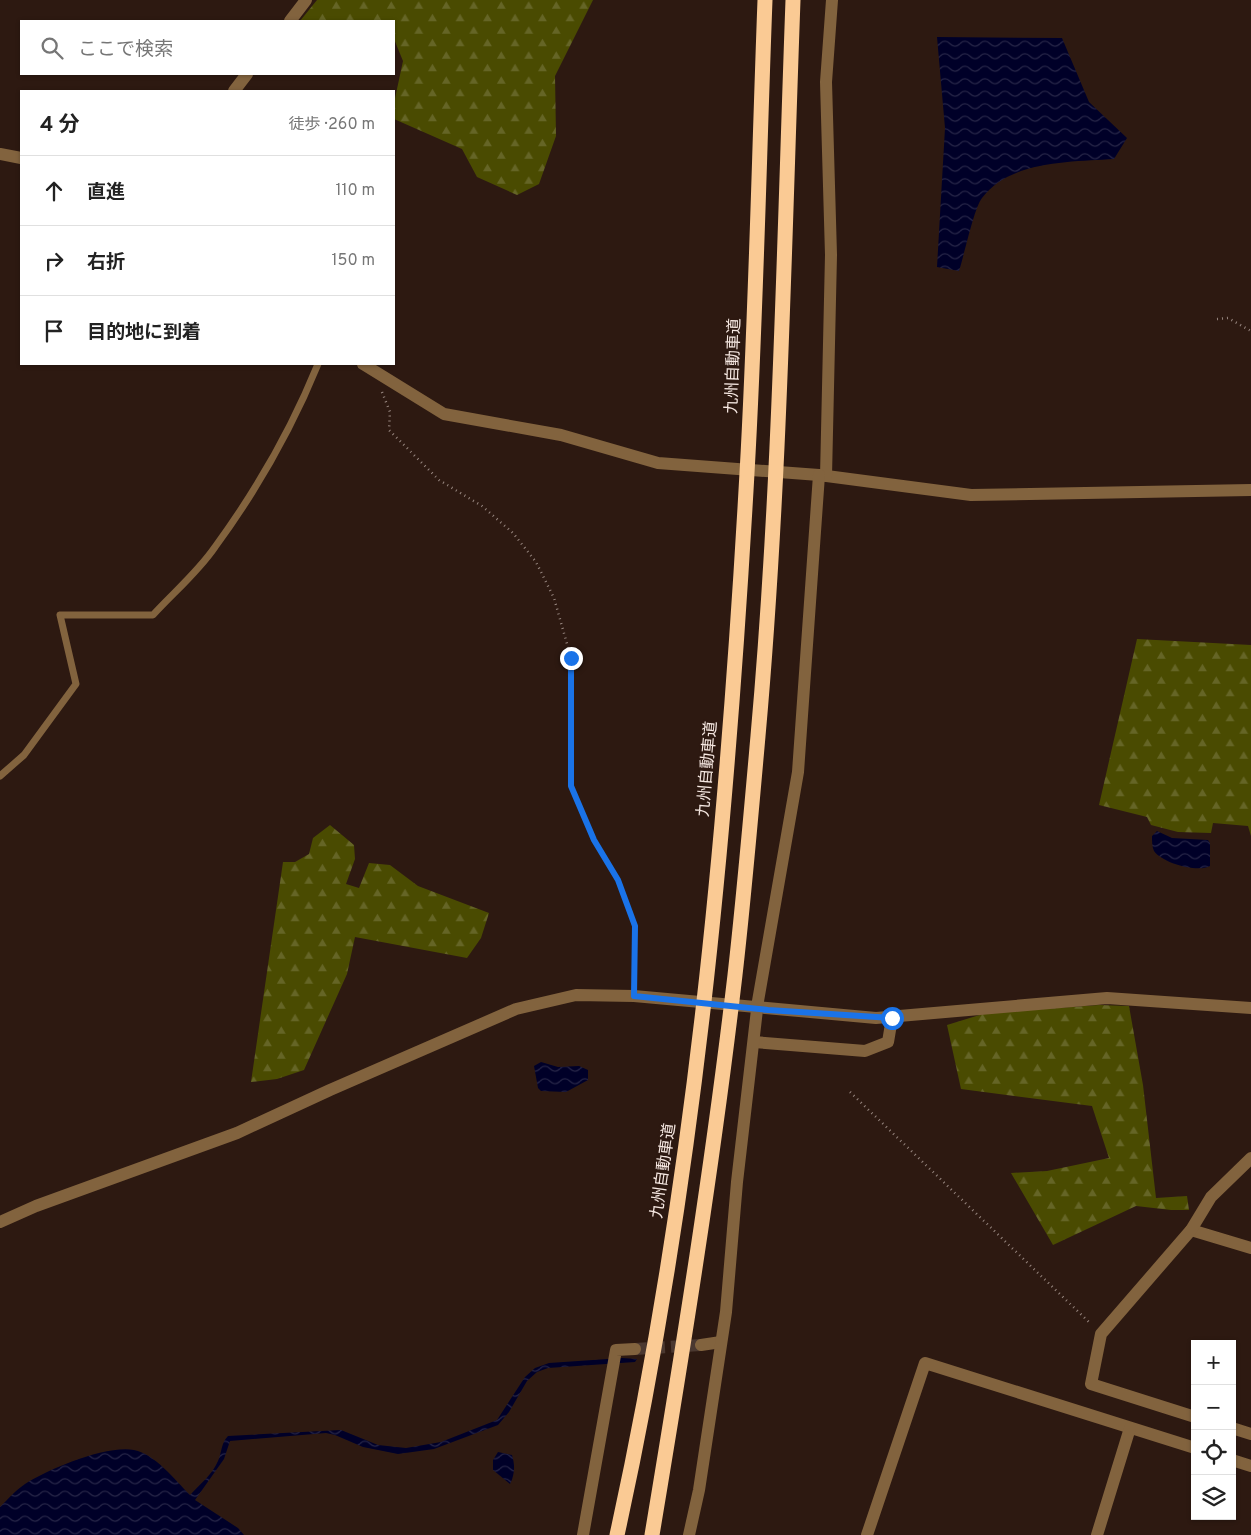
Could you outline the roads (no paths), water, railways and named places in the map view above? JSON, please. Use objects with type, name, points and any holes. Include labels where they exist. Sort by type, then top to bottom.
[{"type":"highway","name":"九州自動車道","points":[[618,1535],[644,1412],[677,1210],[705,992],[734,676],[747,470],[766,0]]},
{"type":"highway","points":[[652,1535],[687,1329],[713,1148],[735,972],[756,750],[776,454],[793,0]]},
{"type":"street","points":[[291,20],[306,0]]},
{"type":"street","points":[[689,1535],[699,1490],[722,1342],[754,1042],[768,939],[798,772],[822,476],[831,255],[826,82],[832,0]]},
{"type":"street","points":[[235,90],[246,75]]},
{"type":"street","points":[[0,154],[20,158]]},
{"type":"street","points":[[364,365],[444,414],[561,435],[658,463],[822,476],[971,495],[1251,490]]},
{"type":"street","points":[[0,1222],[36,1206],[237,1133],[330,1090],[516,1009],[576,995],[634,996],[768,1010],[892,1018],[1107,998],[1251,1008]]},
{"type":"street","points":[[754,1042],[866,1051],[888,1042],[892,1018]]},
{"type":"street","points":[[1191,1415],[1091,1384],[1092,1367],[1101,1334],[1191,1230],[1211,1197],[1251,1158]]},
{"type":"street","points":[[1191,1230],[1251,1248]]},
{"type":"street","points":[[701,1345],[722,1342]]},
{"type":"street","points":[[583,1535],[616,1350],[636,1349]]},
{"type":"street","points":[[866,1535],[925,1363],[1191,1447]]},
{"type":"street","points":[[1097,1535],[1130,1428]]},
{"type":"street","points":[[1236,1429],[1251,1434]]},
{"type":"street","points":[[1236,1461],[1251,1466]]},
{"type":"lane","points":[[0,776],[24,755],[76,684],[60,615],[153,615],[214,549],[271,461],[302,402],[318,365]]},
{"type":"water","points":[[937,37],[1062,38],[1089,102],[1127,138],[1114,159],[1043,165],[1009,176],[994,186],[979,203],[959,271],[937,267],[945,128]]},
{"type":"water","points":[[1157,831],[1172,838],[1208,840],[1210,843],[1210,866],[1197,868],[1180,866],[1164,859],[1153,848],[1152,836]]},
{"type":"water","points":[[541,1062],[558,1067],[579,1066],[588,1070],[588,1080],[566,1092],[541,1091],[538,1088],[534,1066]]},
{"type":"water","points":[[622,1358],[637,1359],[635,1362],[548,1368],[537,1372],[527,1381],[509,1412],[498,1425],[434,1449],[398,1454],[363,1447],[326,1433],[230,1441],[224,1459],[195,1500],[238,1528],[244,1535],[0,1535],[0,1507],[18,1489],[62,1465],[93,1455],[122,1449],[142,1452],[164,1468],[190,1495],[212,1471],[228,1436],[341,1430],[378,1445],[406,1448],[441,1442],[497,1420],[525,1377],[535,1368],[549,1363]]},
{"type":"water","points":[[498,1452],[512,1455],[514,1470],[510,1484],[493,1470],[493,1460]]},
{"type":"tunnel","points":[[635,1349],[701,1345]]}]
